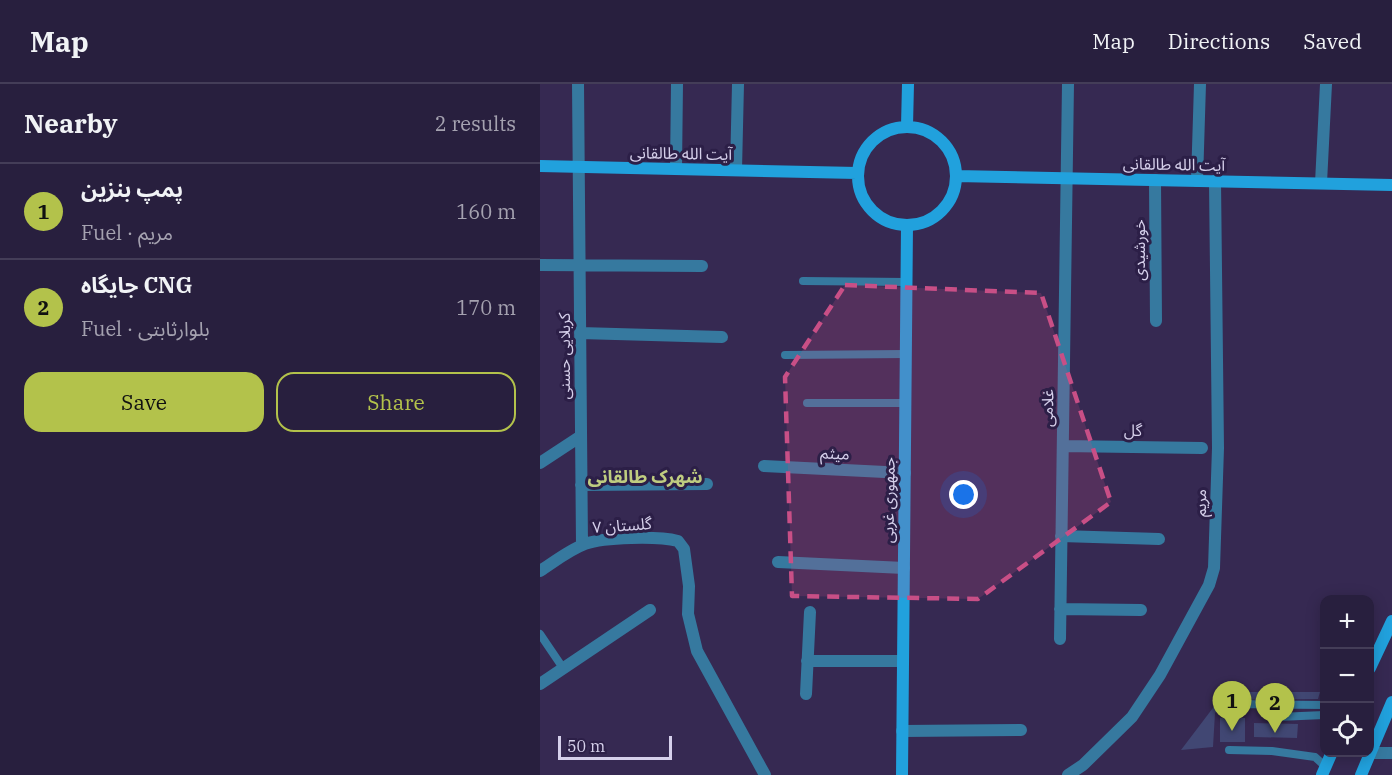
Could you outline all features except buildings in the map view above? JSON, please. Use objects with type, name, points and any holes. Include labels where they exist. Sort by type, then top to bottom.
[{"type":"street","points":[[578,84],[579,167]]},
{"type":"street","points":[[676,84],[676,169]]},
{"type":"street","points":[[736,170],[738,84]]},
{"type":"street","points":[[907,126],[908,84]]},
{"type":"street","name":"غلامی","points":[[1060,639],[1068,84]]},
{"type":"street","points":[[1197,181],[1200,84]]},
{"type":"street","points":[[1321,183],[1326,84]]},
{"type":"street","points":[[907,126],[922,129],[936,136],[947,147],[954,161],[956,176],[954,191],[947,205],[936,216],[923,223],[908,226],[891,224],[871,210],[859,189],[857,173],[860,158],[868,145],[879,135],[892,128],[907,126]]},
{"type":"street","name":"آیت الله طالقانی","points":[[540,166],[857,173]]},
{"type":"street","name":"کربلایی حسنی","points":[[579,167],[582,545]]},
{"type":"street","name":"آیت الله طالقانی","points":[[956,176],[1392,185]]},
{"type":"street","name":"خورشیدی","points":[[1155,180],[1156,321]]},
{"type":"street","name":"مریم","points":[[1068,775],[1083,765],[1132,717],[1160,675],[1212,576],[1218,448],[1215,181]]},
{"type":"street","name":"جمهوری غربی","points":[[902,775],[908,226]]},
{"type":"street","points":[[540,265],[702,266]]},
{"type":"street","points":[[580,333],[722,337]]},
{"type":"street","points":[[540,463],[581,435]]},
{"type":"street","name":"گل","points":[[1063,446],[1202,448]]},
{"type":"street","name":"میثم","points":[[764,466],[905,473]]},
{"type":"street","points":[[581,485],[707,484]]},
{"type":"street","points":[[1061,536],[1159,539]]},
{"type":"street","name":"گلستان ۷","points":[[540,571],[582,545],[596,541],[667,538],[678,541],[684,549],[689,586],[688,614],[695,645],[765,775]]},
{"type":"street","points":[[778,562],[904,568]]},
{"type":"street","points":[[1060,609],[1142,610]]},
{"type":"street","points":[[540,684],[650,610]]},
{"type":"street","points":[[806,694],[810,612]]},
{"type":"street","points":[[1374,659],[1392,621]]},
{"type":"street","points":[[807,661],[903,661]]},
{"type":"street","points":[[1374,746],[1392,702]]},
{"type":"street","points":[[902,731],[1021,730]]},
{"type":"street","points":[[1374,753],[1392,753]]},
{"type":"street","points":[[1324,771],[1330,757]]},
{"type":"street","points":[[1361,775],[1369,757]]},
{"type":"lane","points":[[803,281],[907,282]]},
{"type":"lane","points":[[785,355],[906,354]]},
{"type":"lane","points":[[807,403],[905,403]]},
{"type":"lane","points":[[540,634],[563,668]]},
{"type":"lane","points":[[1234,715],[1236,704],[1320,705]]},
{"type":"lane","points":[[1278,717],[1320,715]]},
{"type":"lane","points":[[1229,750],[1273,748],[1315,757],[1324,771]]},
{"type":"highlighted area","points":[[845,285],[1041,293],[1111,502],[978,599],[792,596],[785,377]]},
{"type":"place","name":"پمپ بنزین","points":[[1232,731]]},
{"type":"place","name":"جایگاه CNG","points":[[1275,733]]},
{"type":"district","name":"شهرک طالقانی","points":[[645,477]]}]
